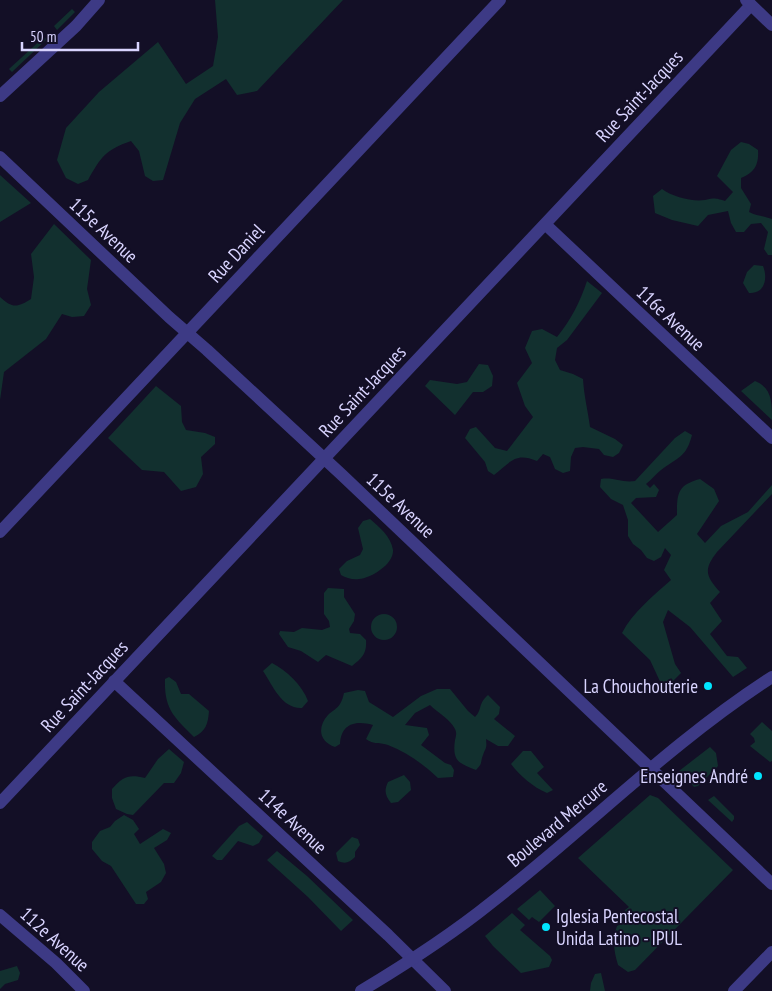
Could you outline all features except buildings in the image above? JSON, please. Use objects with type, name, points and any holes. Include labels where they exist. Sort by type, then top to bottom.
[{"type":"street","points":[[0,96],[76,26],[99,0]]},
{"type":"street","name":"Rue Daniel","points":[[0,532],[500,0]]},
{"type":"street","points":[[748,2],[772,25]]},
{"type":"street","name":"Rue Saint-Jacques","points":[[0,803],[545,224],[748,2]]},
{"type":"street","name":"115e Avenue","points":[[0,157],[324,459],[772,884]]},
{"type":"street","name":"116e Avenue","points":[[545,224],[772,438]]},
{"type":"street","name":"Boulevard Mercure","points":[[361,991],[413,960],[493,902],[650,768],[729,706],[772,677]]},
{"type":"street","name":"114e Avenue","points":[[114,681],[445,991]]},
{"type":"street","name":"112e Avenue","points":[[0,915],[84,991]]},
{"type":"street","points":[[734,991],[772,952]]},
{"type":"green space","points":[[215,0],[343,0],[257,91],[237,95],[226,79],[195,99],[180,123],[163,180],[153,181],[145,176],[139,151],[131,141],[109,151],[97,165],[88,180],[78,184],[66,178],[57,160],[66,128],[99,92],[158,42],[186,84],[213,66],[218,37]]},
{"type":"green space","points":[[72,9],[75,12],[57,30],[54,26]]},
{"type":"green space","points":[[44,37],[47,39],[12,72],[9,69]]},
{"type":"green space","points":[[741,142],[749,144],[758,150],[758,160],[755,167],[753,171],[741,178],[741,188],[751,204],[749,212],[772,219],[772,255],[768,255],[764,249],[768,232],[761,223],[751,224],[744,232],[736,232],[728,211],[708,215],[698,226],[672,220],[655,213],[653,196],[662,189],[677,197],[689,200],[715,199],[725,201],[733,192],[717,176],[731,150]]},
{"type":"green space","points":[[0,175],[31,203],[0,222]]},
{"type":"green space","points":[[54,224],[91,260],[87,289],[91,305],[84,316],[72,317],[62,314],[46,339],[4,372],[0,400],[0,297],[15,306],[31,299],[34,277],[31,254]]},
{"type":"green space","points":[[754,265],[763,266],[765,280],[759,291],[749,293],[743,283],[747,272]]},
{"type":"green space","points":[[587,281],[602,293],[567,340],[557,348],[555,360],[560,370],[583,379],[590,427],[623,445],[619,453],[613,457],[604,455],[599,449],[575,448],[571,457],[570,471],[563,473],[555,469],[550,457],[543,454],[537,461],[530,458],[518,458],[509,462],[494,475],[488,471],[485,462],[465,438],[470,429],[476,427],[495,448],[507,451],[533,417],[525,406],[517,383],[532,363],[525,348],[532,331],[542,329],[557,337],[575,310]]},
{"type":"green space","points":[[479,364],[488,365],[493,376],[492,386],[483,392],[473,392],[455,415],[425,386],[430,380],[457,384],[467,382]]},
{"type":"green space","points":[[755,381],[765,388],[770,396],[772,420],[741,391]]},
{"type":"green space","points":[[156,386],[181,406],[182,422],[186,430],[205,433],[215,437],[215,444],[201,457],[203,474],[196,487],[181,491],[164,472],[142,470],[108,438]]},
{"type":"green space","points":[[685,431],[692,435],[684,453],[646,484],[650,488],[654,484],[659,490],[656,497],[636,498],[631,503],[658,532],[677,515],[677,501],[680,491],[692,481],[700,479],[714,489],[719,501],[697,534],[705,543],[721,526],[748,512],[772,485],[772,494],[717,552],[708,568],[709,577],[720,592],[710,603],[722,621],[710,634],[727,656],[738,657],[747,668],[733,677],[690,627],[668,610],[663,622],[675,664],[681,673],[664,690],[650,660],[622,633],[650,598],[671,580],[664,570],[671,555],[665,548],[661,557],[654,561],[647,558],[628,536],[628,520],[623,505],[611,499],[600,487],[601,479],[635,481],[675,438]]},
{"type":"green space","points":[[370,519],[390,540],[393,550],[390,560],[370,576],[357,579],[345,577],[341,575],[339,569],[347,561],[360,555],[363,549],[358,528],[363,521]]},
{"type":"green space","points":[[328,588],[344,589],[344,597],[355,614],[354,621],[349,629],[350,633],[360,634],[366,640],[366,649],[363,655],[352,666],[326,655],[318,662],[301,651],[288,647],[279,634],[280,631],[294,632],[302,628],[322,630],[330,627],[329,621],[324,614],[324,593]]},
{"type":"green space","points":[[384,614],[393,618],[397,627],[393,636],[384,640],[375,636],[371,627],[375,618]]},
{"type":"green space","points":[[272,663],[288,674],[302,689],[308,701],[302,708],[289,705],[274,690],[263,671]]},
{"type":"green space","points":[[169,677],[176,682],[181,694],[189,694],[209,711],[206,727],[194,737],[176,718],[168,705],[165,679]]},
{"type":"green space","points":[[437,689],[450,689],[475,717],[479,712],[482,702],[488,695],[500,707],[499,714],[494,719],[515,736],[508,746],[498,746],[486,739],[486,748],[476,770],[458,761],[454,747],[456,732],[447,719],[430,705],[415,713],[405,725],[427,728],[429,735],[421,745],[445,763],[451,765],[454,770],[453,777],[438,778],[409,755],[388,745],[371,742],[366,739],[373,725],[360,723],[350,725],[343,732],[340,744],[335,747],[326,742],[321,734],[324,720],[340,704],[344,693],[358,690],[365,691],[369,702],[393,717],[421,696]]},
{"type":"green space","points":[[762,722],[772,731],[772,761],[770,762],[750,746],[755,742],[750,734]]},
{"type":"green space","points":[[710,747],[716,753],[718,766],[698,786],[694,787],[679,771]]},
{"type":"green space","points":[[169,749],[184,762],[181,773],[174,783],[164,783],[133,815],[116,809],[112,798],[112,789],[126,778],[134,776],[145,778],[158,759]]},
{"type":"green space","points":[[523,751],[531,751],[544,767],[537,773],[553,790],[547,793],[537,788],[511,764]]},
{"type":"green space","points":[[404,775],[410,782],[411,790],[398,802],[391,803],[386,793],[388,782]]},
{"type":"green space","points":[[650,795],[658,798],[733,870],[635,970],[628,972],[618,965],[614,941],[617,926],[627,921],[624,916],[625,910],[629,907],[578,858]]},
{"type":"green space","points":[[714,796],[734,816],[732,822],[708,800]]},
{"type":"green space","points":[[124,815],[133,820],[139,829],[134,834],[140,844],[163,829],[171,833],[167,840],[154,848],[164,864],[166,873],[161,882],[146,892],[148,899],[144,904],[136,904],[111,866],[102,861],[92,849],[92,842],[100,831],[110,827]]},
{"type":"green space","points":[[247,822],[263,836],[259,843],[253,846],[238,841],[222,860],[217,860],[212,856],[239,826]]},
{"type":"green space","points":[[352,837],[358,839],[360,845],[355,852],[355,857],[347,862],[338,861],[336,853]]},
{"type":"green space","points":[[277,851],[307,876],[353,920],[341,931],[308,897],[267,860]]},
{"type":"green space","points":[[540,890],[555,906],[539,922],[532,917],[529,920],[517,909]]},
{"type":"green space","points":[[512,913],[525,925],[520,930],[550,956],[552,960],[549,967],[521,973],[485,936]]},
{"type":"green space","points":[[17,966],[20,973],[18,980],[5,984],[0,989],[0,971]]},
{"type":"green space","points":[[601,973],[605,991],[590,991],[595,974]]},
{"type":"place","name":"La Chouchouterie","points":[[708,686]]},
{"type":"place","name":"Enseignes André","points":[[758,776]]},
{"type":"place","name":"Iglesia Pentecostal Unida Latino - IPUL","points":[[546,927]]}]
